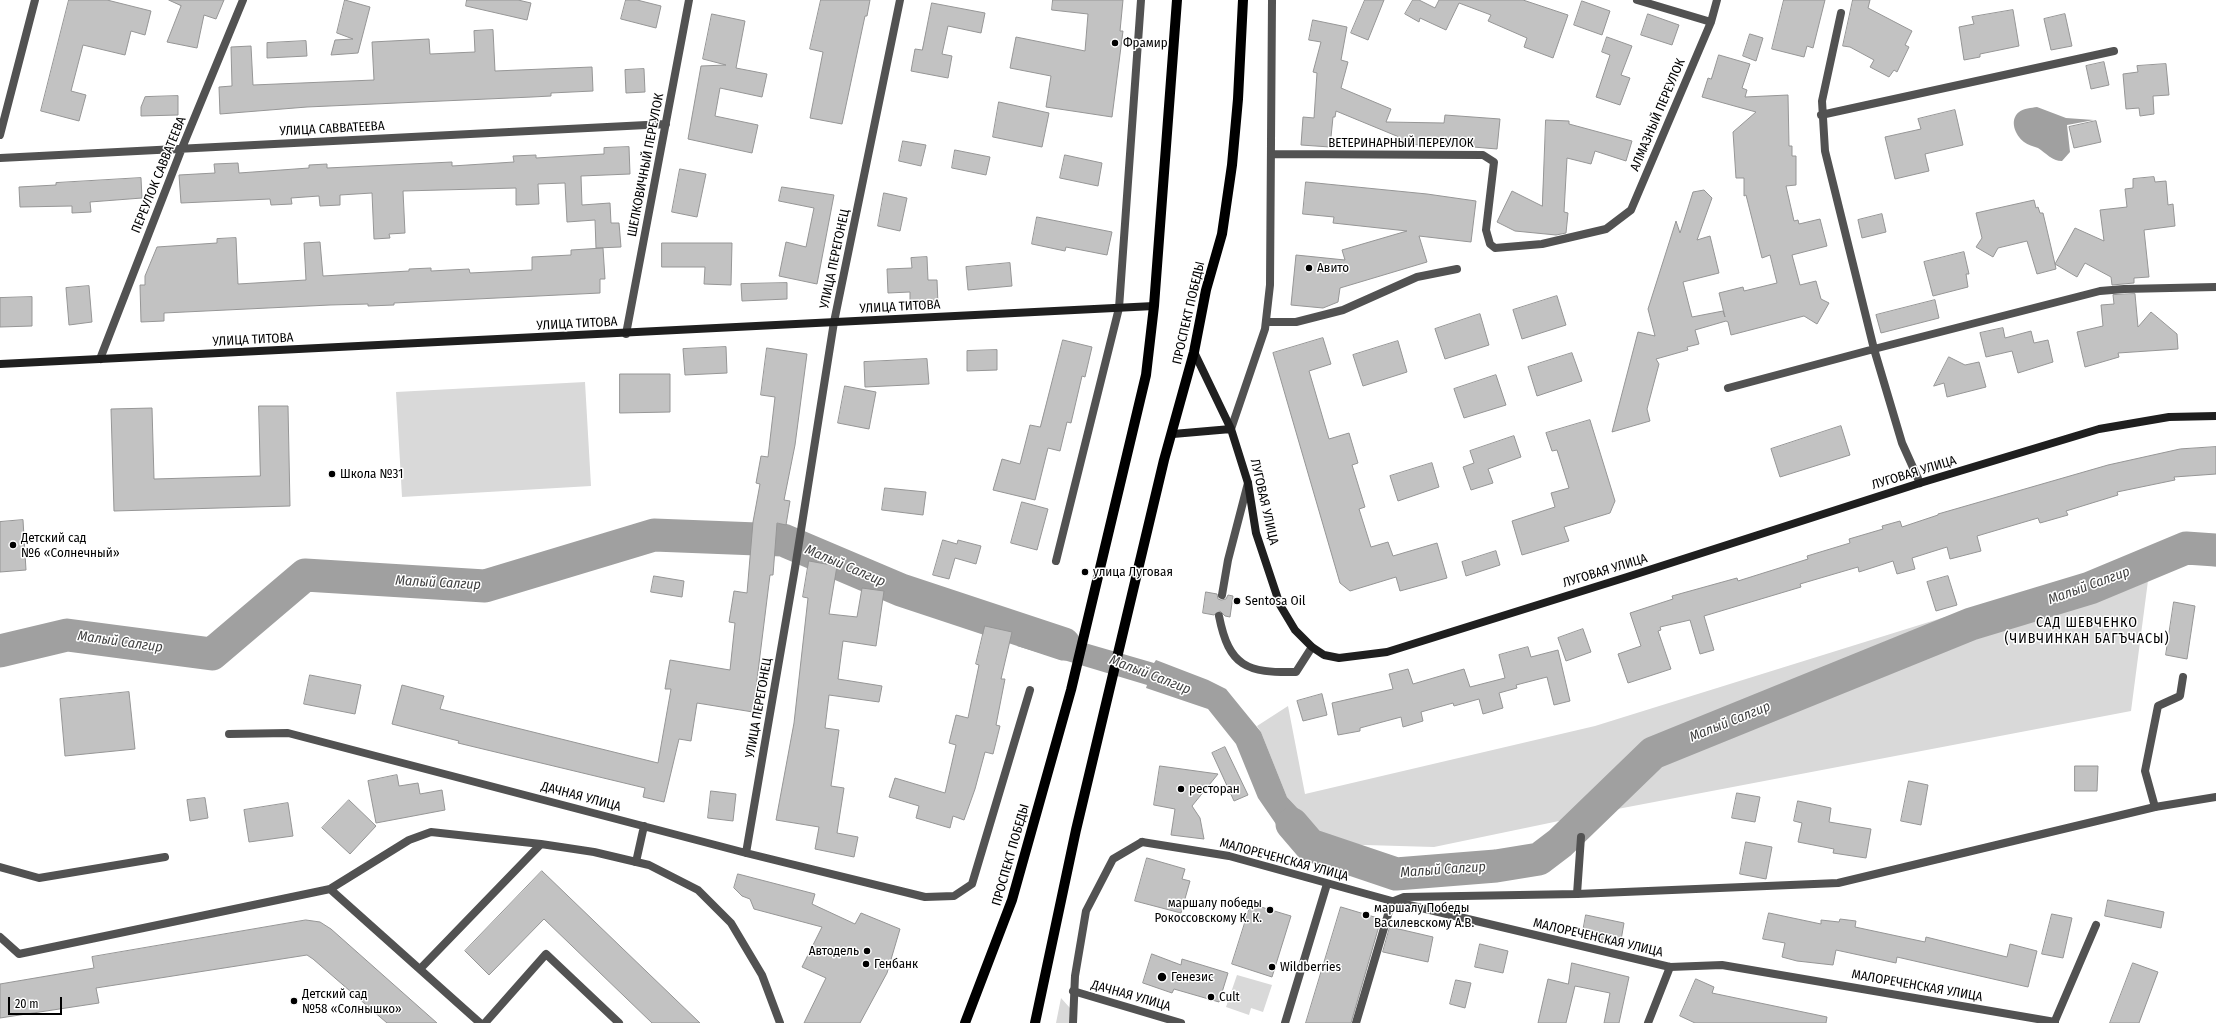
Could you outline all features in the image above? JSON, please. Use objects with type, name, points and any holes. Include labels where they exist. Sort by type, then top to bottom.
[{"type":"main road","points":[[1154,306],[1177,0]]},
{"type":"main road","name":"ПРОСПЕКТ ПОБЕДЫ","points":[[1035,1023],[1076,830],[1126,626],[1164,460],[1194,352],[1206,290],[1222,234],[1232,165],[1238,99],[1243,0]]},
{"type":"main road","name":"УЛИЦА ТИТОВА","points":[[0,364],[626,334],[1154,306]]},
{"type":"main road","name":"ПРОСПЕКТ ПОБЕДЫ","points":[[965,1023],[1012,900],[1090,618],[1146,375],[1154,306]]},
{"type":"main road","name":"ЛУГОВАЯ УЛИЦА","points":[[1194,352],[1232,429],[1248,483],[1256,533],[1280,605],[1295,630],[1312,647],[1324,655],[1339,658],[1387,652],[1920,483],[2099,429],[2169,417],[2216,416]]},
{"type":"main road","points":[[1172,434],[1232,429]]},
{"type":"street","points":[[0,135],[35,0]]},
{"type":"street","name":"ПЕРЕУЛОК САВВАТЕЕВА","points":[[100,359],[182,148],[243,0]]},
{"type":"street","name":"ШЕЛКОВИЧНЫЙ ПЕРЕУЛОК","points":[[626,334],[689,0]]},
{"type":"street","name":"УЛИЦА ПЕРЕГОНЕЦ","points":[[746,853],[795,568],[834,322],[900,0]]},
{"type":"street","points":[[1056,561],[1119,308],[1141,0]]},
{"type":"street","points":[[1232,429],[1266,322],[1270,285],[1272,0]]},
{"type":"street","points":[[1636,0],[1711,22]]},
{"type":"street","name":"АЛМАЗНЫЙ ПЕРЕУЛОК","points":[[1606,229],[1631,210],[1711,22],[1717,0]]},
{"type":"street","points":[[1841,13],[1822,101],[1821,114],[1825,151],[1874,348],[1902,443],[1920,483]]},
{"type":"street","points":[[1821,114],[2114,51]]},
{"type":"street","name":"УЛИЦА САВВАТЕЕВА","points":[[0,158],[666,124]]},
{"type":"street","name":"ВЕТЕРИНАРНЫЙ ПЕРЕУЛОК","points":[[1271,154],[1483,155],[1494,162],[1486,230],[1490,244],[1494,248],[1542,244],[1606,229]]},
{"type":"street","points":[[1266,322],[1296,322],[1343,310],[1417,277],[1457,269]]},
{"type":"street","points":[[1728,388],[1874,348],[2100,291],[2216,287]]},
{"type":"street","points":[[1222,594],[1231,548],[1248,483]]},
{"type":"street","points":[[1219,616],[1228,648],[1236,658],[1250,668],[1273,672],[1296,672],[1312,647]]},
{"type":"street","points":[[2155,807],[2145,771],[2158,706],[2180,696],[2183,677]]},
{"type":"street","name":"ДАЧНАЯ УЛИЦА","points":[[229,734],[288,733],[746,853],[925,897],[954,896],[972,884],[1030,690]]},
{"type":"street","points":[[1356,1023],[1392,901],[1404,897],[1577,894],[1838,883],[2155,807],[2216,797]]},
{"type":"street","points":[[636,862],[644,826]]},
{"type":"street","points":[[0,938],[19,954],[330,889],[409,840],[431,832],[541,844],[594,852],[649,865],[698,890],[731,924],[762,975],[780,1023]]},
{"type":"street","points":[[1577,894],[1581,837]]},
{"type":"street","name":"МАЛОРЕЧЕНСКАЯ УЛИЦА","points":[[1074,991],[1086,911],[1113,859],[1142,842],[1229,856],[1392,901],[1670,967],[1722,965],[2055,1022]]},
{"type":"street","points":[[420,969],[541,844]]},
{"type":"street","points":[[0,867],[38,878],[165,857]]},
{"type":"street","points":[[1285,1023],[1327,884]]},
{"type":"street","points":[[330,889],[480,1023]]},
{"type":"street","points":[[2055,1022],[2096,925]]},
{"type":"street","points":[[485,1023],[546,954],[619,1023]]},
{"type":"street","points":[[1648,1023],[1670,967]]},
{"type":"street","points":[[1072,1023],[1074,991]]},
{"type":"street","name":"ДАЧНАЯ УЛИЦА","points":[[1074,991],[1181,1023]]},
{"type":"shaded area","points":[[585,382],[591,486],[402,497],[396,392]]},
{"type":"shaded area","points":[[2216,537],[2216,567],[2188,560],[2149,573],[2131,711],[1607,811],[1434,847],[1331,844],[1287,797],[1261,732],[1257,726],[1288,706],[1305,794],[1595,726],[2096,570],[2190,539]]},
{"type":"shaded area","points":[[1237,975],[1272,985],[1263,1012],[1251,1008],[1249,1015],[1226,1007]]},
{"type":"shaded area","points":[[1061,998],[1070,1008],[1069,1023],[1056,1023]]},
{"type":"water","points":[[2037,107],[2066,118],[2094,120],[2067,125],[2070,152],[2062,161],[2058,161],[2038,148],[2029,145],[2021,139],[2016,132],[2014,127],[2014,119],[2016,115],[2028,108]]},
{"type":"water","points":[[1023,625],[1154,663],[1156,660],[1208,680],[1226,689],[1261,732],[1287,797],[1331,844],[1318,865],[1310,857],[1292,845],[1278,827],[1258,798],[1236,744],[1208,709],[1146,688],[1147,685],[1017,646]]},
{"type":"building","points":[[69,0],[107,0],[151,11],[145,35],[131,31],[125,55],[83,45],[71,91],[86,95],[79,121],[41,111]]},
{"type":"building","points":[[169,0],[224,0],[216,19],[204,15],[197,48],[167,42],[181,6]]},
{"type":"building","points":[[345,0],[370,7],[358,53],[331,55],[335,40],[353,39],[337,33]]},
{"type":"building","points":[[467,0],[518,0],[531,3],[527,20],[466,6]]},
{"type":"building","points":[[626,0],[637,0],[661,6],[656,28],[621,19]]},
{"type":"building","points":[[821,0],[870,0],[867,16],[865,16],[842,124],[810,118],[823,52],[810,49]]},
{"type":"building","points":[[1053,0],[1123,0],[1120,31],[1123,31],[1112,117],[1046,107],[1051,76],[1010,68],[1016,37],[1085,51],[1088,14],[1052,10]]},
{"type":"building","points":[[1365,0],[1384,0],[1368,40],[1351,33]]},
{"type":"building","points":[[1413,0],[1419,0],[1435,8],[1439,0],[1523,0],[1568,15],[1553,58],[1524,47],[1527,38],[1488,21],[1491,15],[1459,3],[1446,30],[1420,18],[1419,22],[1405,14]]},
{"type":"building","points":[[1784,0],[1825,0],[1813,48],[1807,46],[1804,57],[1772,49]]},
{"type":"building","points":[[1853,0],[1870,0],[1868,8],[1912,31],[1905,45],[1909,47],[1897,72],[1894,70],[1889,77],[1870,67],[1874,60],[1850,47],[1843,46]]},
{"type":"building","points":[[1582,1],[1610,11],[1602,35],[1574,25]]},
{"type":"building","points":[[932,3],[985,13],[981,33],[948,26],[942,54],[952,56],[948,78],[911,71],[915,49],[922,50]]},
{"type":"building","points":[[2013,10],[2019,46],[1980,54],[1980,57],[1964,60],[1959,27],[1974,24],[1972,17]]},
{"type":"building","points":[[712,14],[745,21],[736,68],[767,74],[762,97],[720,88],[715,116],[758,125],[752,153],[688,139],[701,66],[726,65],[703,59]]},
{"type":"building","points":[[1648,14],[1679,25],[1672,45],[1641,35]]},
{"type":"building","points":[[2065,14],[2072,46],[2051,50],[2044,19]]},
{"type":"building","points":[[1313,20],[1347,27],[1341,60],[1348,62],[1341,88],[1391,109],[1386,122],[1444,123],[1445,115],[1500,119],[1497,149],[1426,143],[1426,145],[1398,144],[1399,137],[1336,111],[1335,117],[1333,117],[1330,147],[1301,145],[1303,117],[1314,118],[1317,73],[1313,72],[1321,42],[1309,40]]},
{"type":"building","points":[[493,30],[495,71],[592,67],[593,91],[551,93],[551,96],[307,107],[220,114],[219,87],[232,86],[231,47],[251,46],[253,85],[374,80],[372,42],[429,39],[430,54],[475,52],[474,31]]},
{"type":"building","points":[[1750,34],[1763,38],[1756,61],[1743,56]]},
{"type":"building","points":[[1607,37],[1632,46],[1621,75],[1630,78],[1620,105],[1596,97],[1610,55],[1602,52]]},
{"type":"building","points":[[306,41],[307,56],[267,58],[267,43]]},
{"type":"building","points":[[1719,55],[1750,64],[1742,88],[1747,90],[1745,97],[1788,95],[1789,146],[1792,146],[1792,156],[1796,156],[1796,185],[1786,186],[1794,221],[1798,220],[1799,224],[1820,219],[1827,246],[1792,255],[1800,285],[1816,281],[1821,299],[1829,303],[1817,324],[1804,316],[1731,335],[1728,322],[1726,321],[1695,330],[1699,344],[1687,347],[1688,350],[1656,359],[1659,364],[1647,409],[1650,421],[1612,432],[1638,332],[1655,336],[1648,309],[1676,221],[1680,233],[1693,192],[1704,190],[1712,198],[1697,240],[1710,236],[1719,273],[1683,282],[1692,317],[1723,311],[1725,317],[1719,293],[1743,287],[1744,291],[1777,283],[1770,255],[1762,258],[1746,195],[1744,196],[1744,178],[1736,178],[1733,132],[1756,112],[1702,97],[1708,78],[1711,79]]},
{"type":"building","points":[[2104,62],[2109,85],[2091,89],[2086,66]]},
{"type":"building","points":[[2166,64],[2169,95],[2153,96],[2154,114],[2140,116],[2139,108],[2126,109],[2123,74],[2138,72],[2137,66]]},
{"type":"building","points":[[644,69],[645,92],[626,93],[625,70]]},
{"type":"building","points":[[178,96],[178,115],[141,116],[141,107],[145,97]]},
{"type":"building","points":[[999,102],[1049,113],[1042,147],[993,137]]},
{"type":"building","points":[[1955,110],[1963,145],[1925,154],[1929,171],[1895,179],[1885,137],[1921,129],[1918,119]]},
{"type":"building","points":[[1546,120],[1569,121],[1569,124],[1632,141],[1626,161],[1595,151],[1591,164],[1567,158],[1564,212],[1568,213],[1566,233],[1556,235],[1515,231],[1497,222],[1512,191],[1542,206]]},
{"type":"building","points":[[2096,121],[2101,142],[2074,148],[2069,127]]},
{"type":"building","points":[[903,141],[926,145],[921,166],[899,161]]},
{"type":"building","points":[[629,147],[630,174],[581,176],[582,205],[610,203],[611,223],[619,223],[621,247],[596,248],[595,220],[567,222],[565,183],[538,184],[539,204],[516,205],[516,188],[403,191],[405,233],[389,234],[390,238],[374,239],[372,193],[340,195],[340,205],[320,206],[319,196],[291,198],[292,204],[271,205],[270,199],[181,203],[179,175],[215,173],[214,164],[238,163],[239,173],[309,168],[309,165],[327,164],[327,168],[452,162],[452,166],[514,162],[513,156],[536,155],[536,158],[604,154],[604,148]]},
{"type":"building","points":[[955,150],[990,157],[986,175],[952,168]]},
{"type":"building","points":[[1065,155],[1102,163],[1098,186],[1060,178]]},
{"type":"building","points":[[680,169],[706,174],[697,217],[672,212]]},
{"type":"building","points":[[2154,177],[2155,182],[2166,181],[2168,205],[2173,204],[2175,226],[2144,230],[2149,277],[2134,278],[2134,283],[2112,285],[2111,277],[2085,263],[2077,277],[2055,264],[2075,228],[2104,241],[2100,210],[2127,207],[2125,189],[2133,188],[2133,179]]},
{"type":"building","points":[[141,178],[142,198],[90,202],[91,212],[72,213],[72,206],[20,207],[19,187],[56,185],[56,183]]},
{"type":"building","points":[[1306,182],[1427,194],[1476,201],[1471,242],[1419,236],[1427,262],[1340,288],[1338,302],[1323,308],[1291,305],[1296,255],[1345,260],[1342,250],[1407,231],[1333,223],[1334,217],[1303,214]]},
{"type":"building","points":[[782,187],[834,195],[817,284],[779,276],[786,242],[806,247],[814,208],[779,201]]},
{"type":"building","points":[[884,193],[907,198],[900,231],[878,226]]},
{"type":"building","points":[[2034,200],[2036,208],[2038,207],[2040,213],[2043,213],[2056,269],[2037,274],[2027,241],[1998,248],[1993,257],[1976,247],[1982,238],[1976,213]]},
{"type":"building","points":[[1882,214],[1886,232],[1862,238],[1858,220]]},
{"type":"building","points":[[1037,217],[1112,232],[1107,255],[1066,247],[1065,251],[1032,244]]},
{"type":"building","points":[[236,238],[238,284],[306,280],[304,243],[320,242],[323,276],[409,271],[409,269],[431,268],[431,271],[469,269],[470,273],[532,270],[532,257],[571,255],[571,250],[603,248],[605,279],[600,279],[600,293],[394,303],[394,305],[330,305],[164,313],[164,321],[141,322],[140,285],[145,285],[145,276],[157,247],[217,243],[217,239]]},
{"type":"building","points":[[662,243],[732,243],[731,285],[704,284],[705,267],[662,267]]},
{"type":"building","points":[[1964,252],[1969,274],[1966,274],[1968,287],[1933,296],[1924,262]]},
{"type":"building","points":[[927,257],[928,280],[937,280],[938,304],[910,305],[910,292],[888,293],[887,269],[912,268],[911,258]]},
{"type":"building","points":[[1010,263],[1012,286],[968,290],[966,267]]},
{"type":"building","points":[[787,283],[787,299],[742,301],[741,284]]},
{"type":"building","points":[[89,286],[92,322],[69,325],[66,288]]},
{"type":"building","points":[[2135,294],[2138,327],[2151,312],[2177,334],[2178,349],[2118,353],[2119,357],[2085,367],[2077,332],[2103,326],[2101,305],[2114,304],[2113,295]]},
{"type":"building","points":[[1557,296],[1566,325],[1522,339],[1513,310]]},
{"type":"building","points":[[32,297],[32,326],[0,327],[0,298]]},
{"type":"building","points":[[1935,300],[1939,318],[1881,333],[1876,315]]},
{"type":"building","points":[[1480,314],[1489,345],[1445,359],[1435,329]]},
{"type":"building","points":[[2003,328],[2005,338],[2031,331],[2034,343],[2048,340],[2053,362],[2018,373],[2012,351],[1986,357],[1980,333]]},
{"type":"building","points":[[1323,338],[1331,364],[1309,371],[1329,439],[1349,433],[1358,463],[1352,465],[1365,507],[1359,509],[1371,547],[1388,542],[1393,556],[1437,543],[1447,578],[1400,591],[1396,577],[1350,591],[1340,583],[1273,353]]},
{"type":"building","points":[[1063,340],[1092,347],[1085,377],[1082,376],[1071,423],[1067,422],[1060,451],[1048,448],[1035,500],[993,490],[1002,459],[1020,464],[1030,425],[1040,427]]},
{"type":"building","points":[[1398,341],[1407,372],[1363,386],[1353,355]]},
{"type":"building","points":[[726,347],[727,373],[685,375],[683,349]]},
{"type":"building","points":[[767,348],[807,354],[795,445],[784,500],[790,501],[786,525],[777,523],[773,575],[770,575],[753,712],[697,703],[691,741],[679,739],[664,802],[643,797],[645,788],[458,743],[459,741],[392,724],[402,685],[444,696],[440,709],[658,763],[671,689],[665,689],[670,660],[730,670],[735,623],[729,622],[734,591],[747,593],[753,522],[760,484],[756,483],[761,456],[768,457],[775,397],[761,395]]},
{"type":"building","points":[[997,350],[997,370],[967,371],[967,351]]},
{"type":"building","points":[[1572,353],[1582,381],[1537,396],[1528,367]]},
{"type":"building","points":[[1949,357],[1965,365],[1979,362],[1986,387],[1947,397],[1944,383],[1934,386]]},
{"type":"building","points":[[927,359],[929,384],[865,387],[864,362]]},
{"type":"building","points":[[620,374],[670,374],[670,412],[620,413]]},
{"type":"building","points":[[1496,375],[1506,405],[1464,418],[1454,389]]},
{"type":"building","points":[[845,386],[876,392],[869,429],[838,423]]},
{"type":"building","points":[[259,406],[288,406],[290,506],[114,511],[111,409],[152,408],[154,479],[260,476]]},
{"type":"building","points":[[1590,420],[1615,501],[1610,513],[1564,527],[1569,541],[1522,555],[1512,521],[1555,507],[1551,493],[1569,488],[1557,450],[1552,451],[1546,433]]},
{"type":"building","points":[[1841,426],[1850,455],[1780,477],[1771,449]]},
{"type":"building","points":[[1514,436],[1521,457],[1488,469],[1493,483],[1471,490],[1463,467],[1474,463],[1470,451]]},
{"type":"building","points":[[2216,447],[2216,474],[2174,477],[2175,480],[2117,492],[2118,495],[2066,511],[2068,515],[2040,523],[2038,518],[1977,536],[1981,551],[1950,559],[1947,547],[1912,558],[1915,569],[1897,574],[1893,561],[1859,572],[1858,567],[1800,584],[1801,587],[1704,616],[1714,650],[1700,654],[1690,620],[1660,627],[1661,630],[1658,631],[1671,669],[1628,683],[1618,654],[1641,646],[1630,613],[1673,599],[1672,596],[1737,578],[1738,581],[1808,559],[1807,556],[1850,543],[1849,539],[1883,529],[1882,526],[1900,521],[1902,527],[1938,514],[2108,465],[2180,449]]},
{"type":"building","points":[[1432,463],[1439,487],[1398,501],[1390,476]]},
{"type":"building","points":[[885,488],[926,492],[923,515],[882,510]]},
{"type":"building","points":[[1022,502],[1048,509],[1037,550],[1011,543]]},
{"type":"building","name":"Детский сад №6 «Солнечный»","points":[[23,520],[26,570],[0,572],[0,522]]},
{"type":"building","points":[[943,540],[957,544],[958,540],[981,546],[976,564],[955,558],[949,579],[933,575]]},
{"type":"building","points":[[1496,551],[1500,565],[1466,576],[1462,562]]},
{"type":"building","points":[[809,561],[837,566],[829,614],[857,617],[862,588],[884,591],[876,646],[843,641],[838,679],[882,686],[879,702],[829,695],[825,728],[839,730],[831,786],[844,788],[837,833],[858,837],[854,857],[815,849],[819,827],[776,820],[794,723],[808,598],[803,597]]},
{"type":"building","points":[[654,576],[684,581],[682,597],[651,592]]},
{"type":"building","points":[[1948,576],[1957,605],[1936,611],[1927,582]]},
{"type":"building","points":[[1206,592],[1217,594],[1218,599],[1221,600],[1226,599],[1228,595],[1233,596],[1230,617],[1225,616],[1220,611],[1214,615],[1203,613]]},
{"type":"building","points":[[2174,602],[2195,606],[2187,659],[2166,655]]},
{"type":"building","points":[[985,626],[1012,632],[1001,679],[1005,679],[996,725],[1000,726],[993,754],[985,752],[975,789],[964,820],[953,816],[950,828],[916,818],[919,806],[889,797],[895,778],[945,793],[956,745],[949,743],[956,715],[968,718],[979,665],[976,664]]},
{"type":"building","points":[[1583,629],[1591,652],[1566,661],[1558,638]]},
{"type":"building","points":[[1528,647],[1531,657],[1558,650],[1570,701],[1554,705],[1547,677],[1516,685],[1517,688],[1499,693],[1503,708],[1483,714],[1479,699],[1454,706],[1453,703],[1421,712],[1423,721],[1403,727],[1401,717],[1360,728],[1360,731],[1338,735],[1332,703],[1393,689],[1389,674],[1408,669],[1413,684],[1464,669],[1470,687],[1505,678],[1499,655]]},
{"type":"building","points":[[310,675],[361,685],[355,714],[304,704]]},
{"type":"building","points":[[129,692],[135,749],[65,756],[60,699]]},
{"type":"building","points":[[1322,694],[1327,715],[1303,721],[1297,701]]},
{"type":"building","points":[[1225,747],[1248,795],[1234,801],[1212,753]]},
{"type":"building","points":[[1160,766],[1218,774],[1192,806],[1200,818],[1204,839],[1171,835],[1175,809],[1154,805]]},
{"type":"building","points":[[2075,766],[2098,766],[2097,791],[2075,791]]},
{"type":"building","points":[[397,775],[399,786],[418,783],[420,794],[442,790],[445,810],[376,823],[368,781]]},
{"type":"building","points":[[1909,781],[1928,785],[1921,825],[1901,821]]},
{"type":"building","points":[[711,791],[736,794],[733,821],[708,818]]},
{"type":"building","points":[[1737,793],[1760,797],[1755,822],[1732,818]]},
{"type":"building","points":[[205,798],[208,818],[190,821],[187,800]]},
{"type":"building","points":[[349,800],[376,826],[350,854],[322,828]]},
{"type":"building","points":[[1798,801],[1831,808],[1829,822],[1871,829],[1866,858],[1833,853],[1834,849],[1798,842],[1802,823],[1794,821]]},
{"type":"building","points":[[288,803],[293,836],[249,842],[244,810]]},
{"type":"building","points":[[1746,842],[1772,847],[1766,879],[1740,874]]},
{"type":"building","points":[[1147,858],[1185,869],[1182,879],[1190,881],[1181,913],[1135,901]]},
{"type":"building","points":[[542,871],[700,1023],[652,1023],[544,919],[489,975],[465,951]]},
{"type":"building","points":[[738,874],[815,894],[812,904],[855,924],[861,913],[900,929],[887,973],[860,1023],[804,1023],[826,978],[802,967],[822,927],[754,909],[750,899],[742,896],[734,888]]},
{"type":"building","points":[[2108,900],[2164,912],[2161,928],[2105,916]]},
{"type":"building","points":[[1251,904],[1291,916],[1272,977],[1232,964]]},
{"type":"building","points":[[1341,907],[1381,919],[1351,1023],[1306,1023]]},
{"type":"building","points":[[1769,913],[1821,924],[1821,920],[1839,922],[1840,919],[1856,921],[1855,927],[1925,942],[1926,937],[2007,957],[2010,944],[2037,951],[2028,987],[1897,957],[1896,963],[1836,950],[1833,965],[1797,961],[1782,957],[1785,943],[1763,939]]},
{"type":"building","points":[[2052,914],[2072,918],[2063,958],[2042,954]]},
{"type":"building","points":[[1586,915],[1624,923],[1620,946],[1582,937]]},
{"type":"building","points":[[306,920],[320,922],[331,929],[437,1023],[387,1023],[307,955],[96,988],[99,1003],[0,1018],[0,984],[94,968],[92,957]]},
{"type":"building","points":[[1390,927],[1433,937],[1428,962],[1383,952]]},
{"type":"building","points":[[1480,944],[1508,951],[1503,973],[1475,967]]},
{"type":"building","points":[[1152,954],[1181,965],[1182,959],[1228,973],[1219,1002],[1174,989],[1172,993],[1143,983]]},
{"type":"building","points":[[1572,963],[1629,977],[1619,1023],[1604,1023],[1610,993],[1575,986],[1566,1023],[1538,1023],[1548,979],[1568,984]]},
{"type":"building","points":[[2133,963],[2158,972],[2139,1023],[2110,1023]]},
{"type":"building","points":[[1696,979],[1714,987],[1712,993],[1827,1017],[1826,1023],[1695,1023],[1680,1016]]},
{"type":"building","points":[[1456,980],[1471,983],[1465,1008],[1450,1004]]},
{"type":"waterway","name":"Малый Салгир","points":[[0,651],[67,635],[212,654],[305,575],[485,586],[654,535],[783,540],[901,590],[1064,644]]},
{"type":"waterway","name":"Малый Салгир","points":[[1292,824],[1310,845],[1396,874],[1496,866],[1539,859],[1560,843],[1653,753],[1971,624],[2090,588],[2186,548],[2216,550]]},
{"type":"place","name":"Фрамир","points":[[1115,43]]},
{"type":"place","name":"Авито","points":[[1309,268]]},
{"type":"place","name":"Школа №31","points":[[332,474]]},
{"type":"place","name":"Детский сад №6 «Солнечный»","points":[[13,545]]},
{"type":"place","name":"улица Луговая","points":[[1085,572]]},
{"type":"place","name":"Sentosa Oil","points":[[1237,601]]},
{"type":"place","name":"ресторан","points":[[1181,789]]},
{"type":"place","name":"маршалу победы Рокоссовскому К. К.","points":[[1270,910]]},
{"type":"place","name":"маршалу Победы Василевскому А.В.","points":[[1366,915]]},
{"type":"place","name":"Автодель","points":[[867,951]]},
{"type":"place","name":"Генбанк","points":[[866,964]]},
{"type":"place","name":"Wildberries","points":[[1272,967]]},
{"type":"place","name":"Генезис","points":[[1162,977]]},
{"type":"place","name":"Cult","points":[[1211,997]]},
{"type":"place","name":"Детский сад №58 «Солнышко»","points":[[294,1001]]},
{"type":"district","name":"САД ШЕВЧЕНКО (ЧИВЧИНКАН БАГЪЧАСЫ)","points":[[2087,632]]}]
